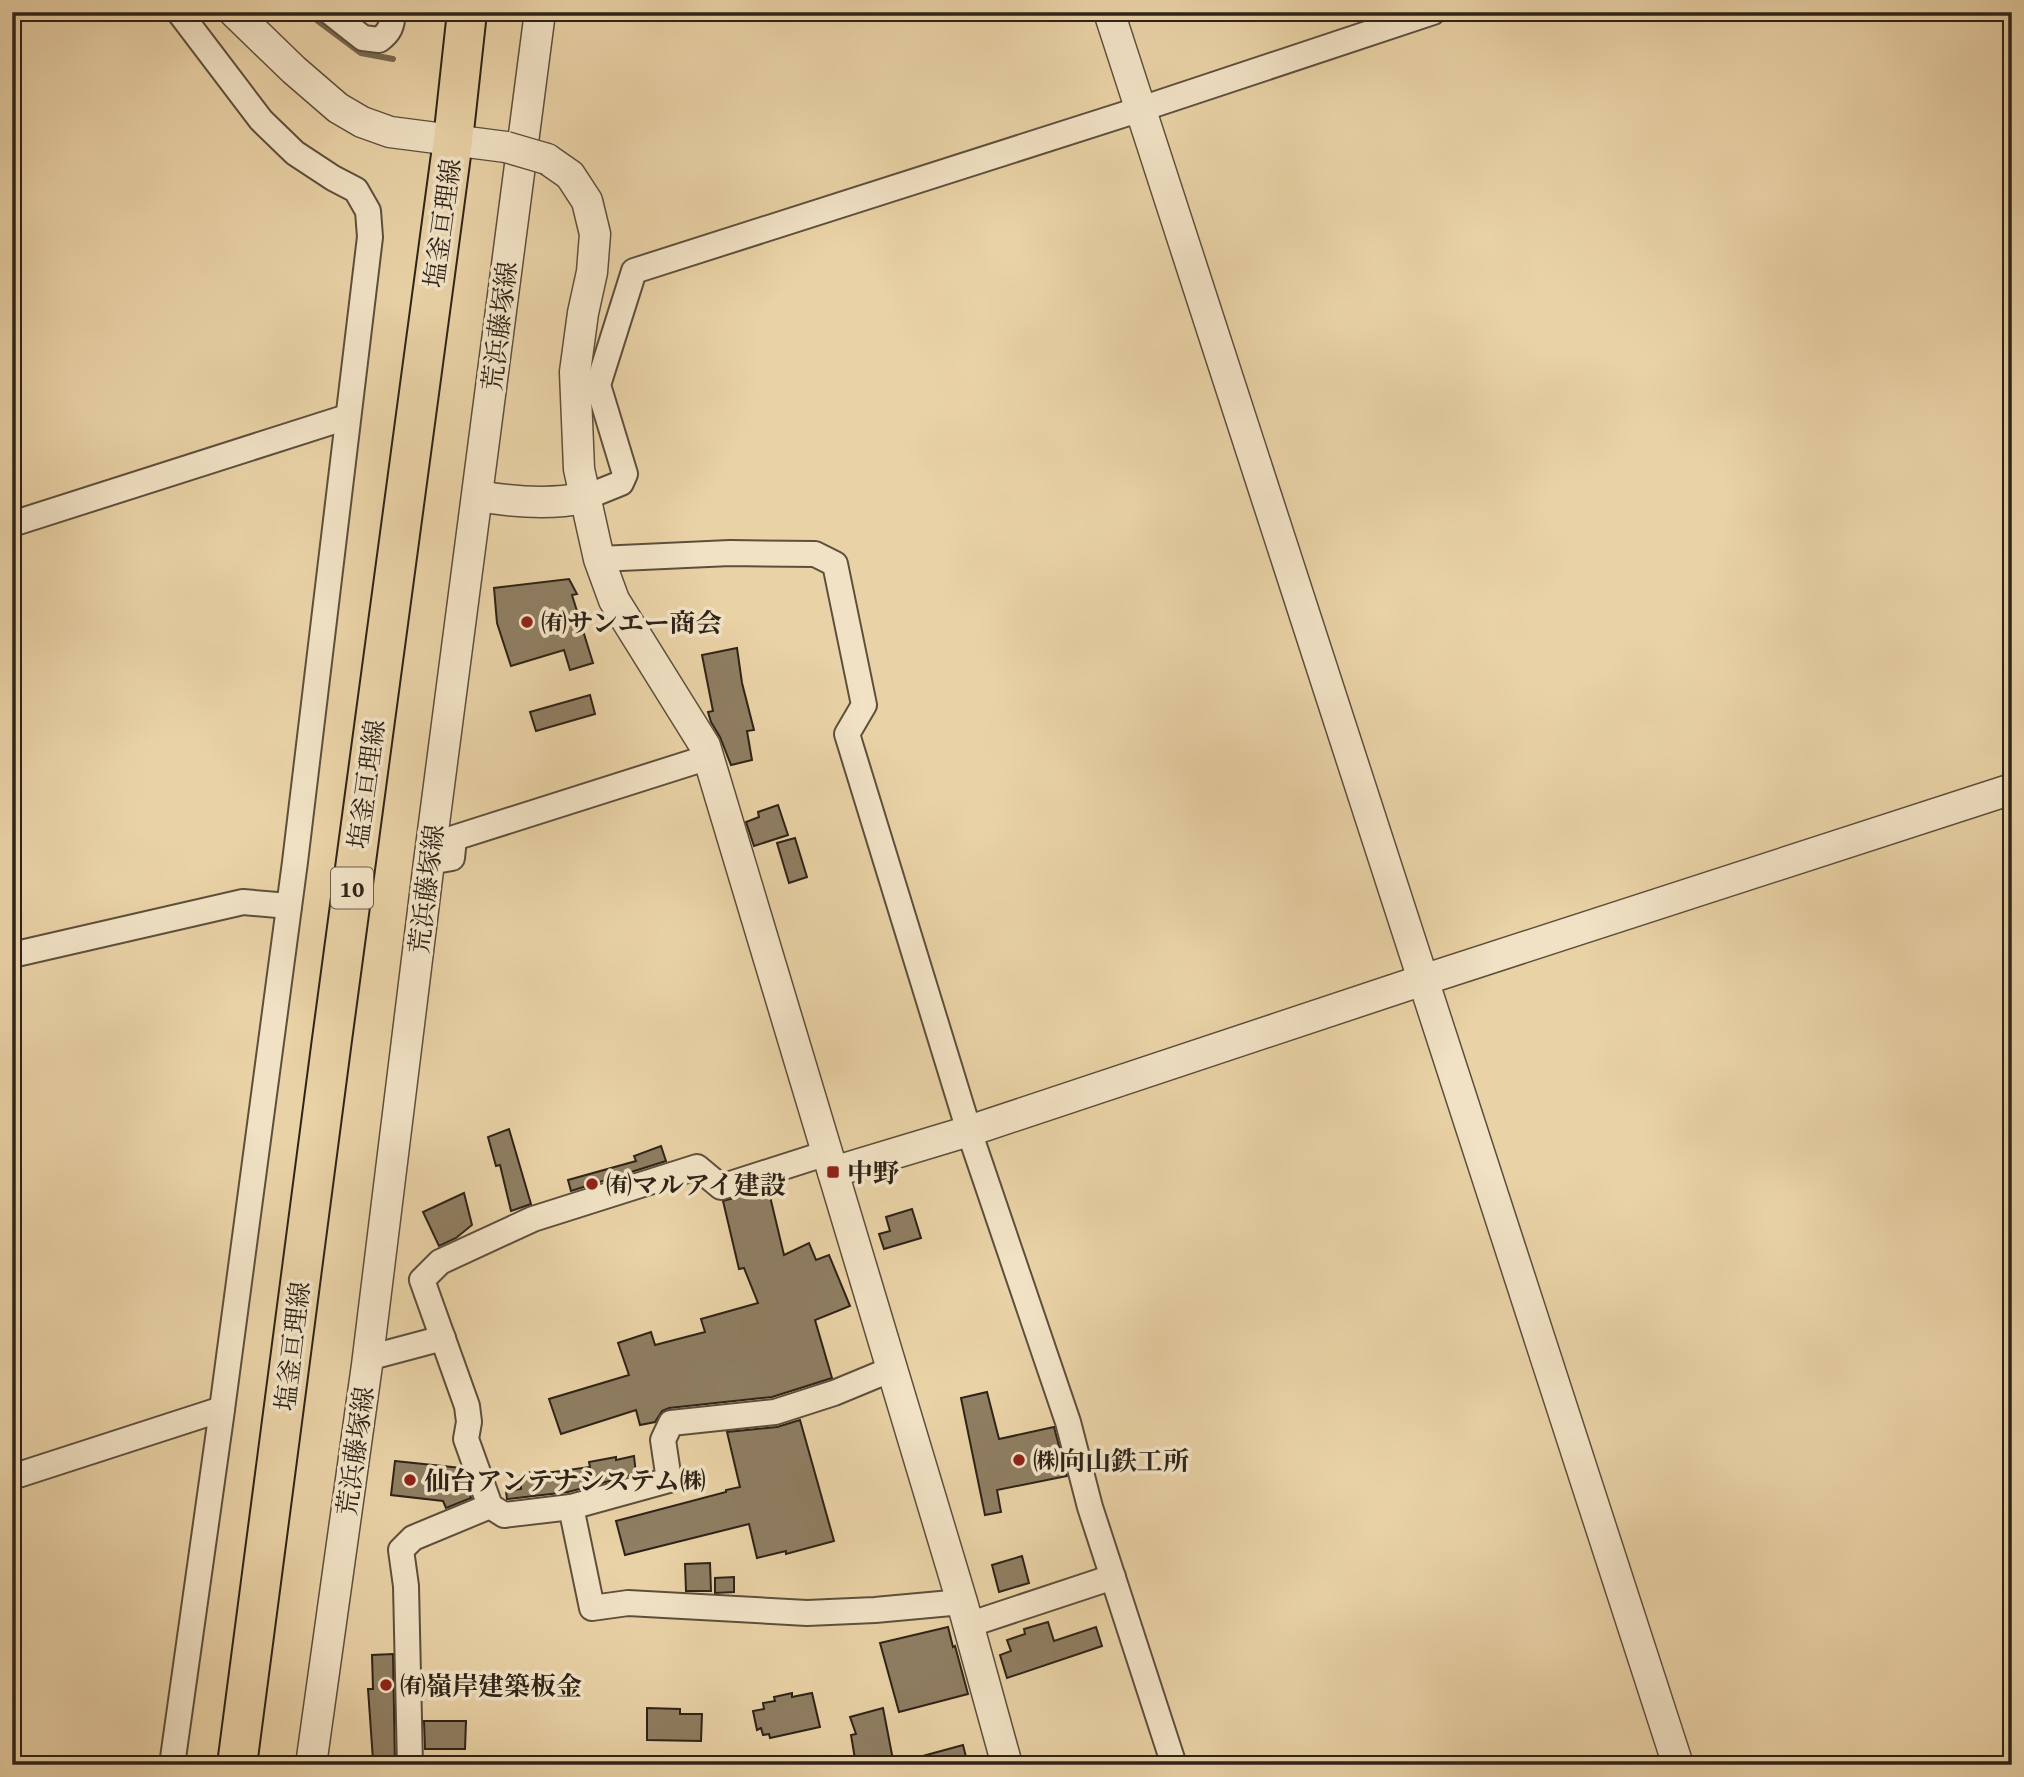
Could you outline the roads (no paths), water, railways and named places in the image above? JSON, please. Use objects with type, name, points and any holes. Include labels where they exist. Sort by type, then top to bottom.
[{"type":"main road","name":"塩釜亘理線","points":[[237,1765],[332,1033],[453,140],[467,12]]},
{"type":"street","points":[[172,1765],[289,906],[370,237],[368,211],[356,190],[295,153],[261,120],[179,12]]},
{"type":"street","points":[[234,12],[303,78],[338,108],[362,122],[390,132],[506,147],[547,159],[570,175],[587,201],[595,234],[592,272],[575,372],[579,469],[598,559],[614,600],[705,746],[709,757],[965,1613],[1007,1765]]},
{"type":"street","points":[[330,12],[363,38],[379,40],[388,34],[393,12]]},
{"type":"street","name":"荒浜藤塚線","points":[[311,1765],[368,1358],[429,862],[540,12]]},
{"type":"street","points":[[1110,12],[1678,1765]]},
{"type":"street","points":[[478,496],[534,502],[569,501],[621,483],[625,474],[598,385],[634,271],[1433,12]]},
{"type":"street","points":[[12,524],[347,417]]},
{"type":"street","points":[[598,559],[730,552],[815,554],[835,564],[864,705],[847,734],[969,1131],[1068,1422],[1090,1507],[1174,1765]]},
{"type":"street","points":[[429,862],[452,858],[454,838],[709,757]]},
{"type":"street","points":[[892,1369],[834,1393],[775,1412],[671,1423],[663,1440],[669,1480],[571,1507],[504,1515],[490,1506],[466,1439],[469,1422],[467,1406],[422,1280],[440,1262],[533,1219],[697,1167],[722,1187],[969,1131],[2012,789]]},
{"type":"street","points":[[12,955],[243,902],[289,906]]},
{"type":"street","points":[[368,1358],[443,1338]]},
{"type":"street","points":[[12,1477],[222,1409]]},
{"type":"street","points":[[410,1765],[406,1586],[401,1550],[413,1538],[490,1506]]},
{"type":"street","points":[[571,1507],[592,1608],[628,1603],[807,1613],[875,1610],[965,1613],[1113,1577]]},
{"type":"waterway","points":[[306,12],[361,53],[393,59]]},
{"type":"place","name":"㈲サンエー商会","points":[[527,622]]},
{"type":"place","name":"中野","points":[[833,1172]]},
{"type":"place","name":"㈲マルアイ建設","points":[[592,1184]]},
{"type":"place","name":"㈱向山鉄工所","points":[[1019,1460]]},
{"type":"place","name":"仙台アンテナシステム㈱","points":[[410,1480]]},
{"type":"place","name":"㈲嶺岸建築板金","points":[[386,1685]]}]
